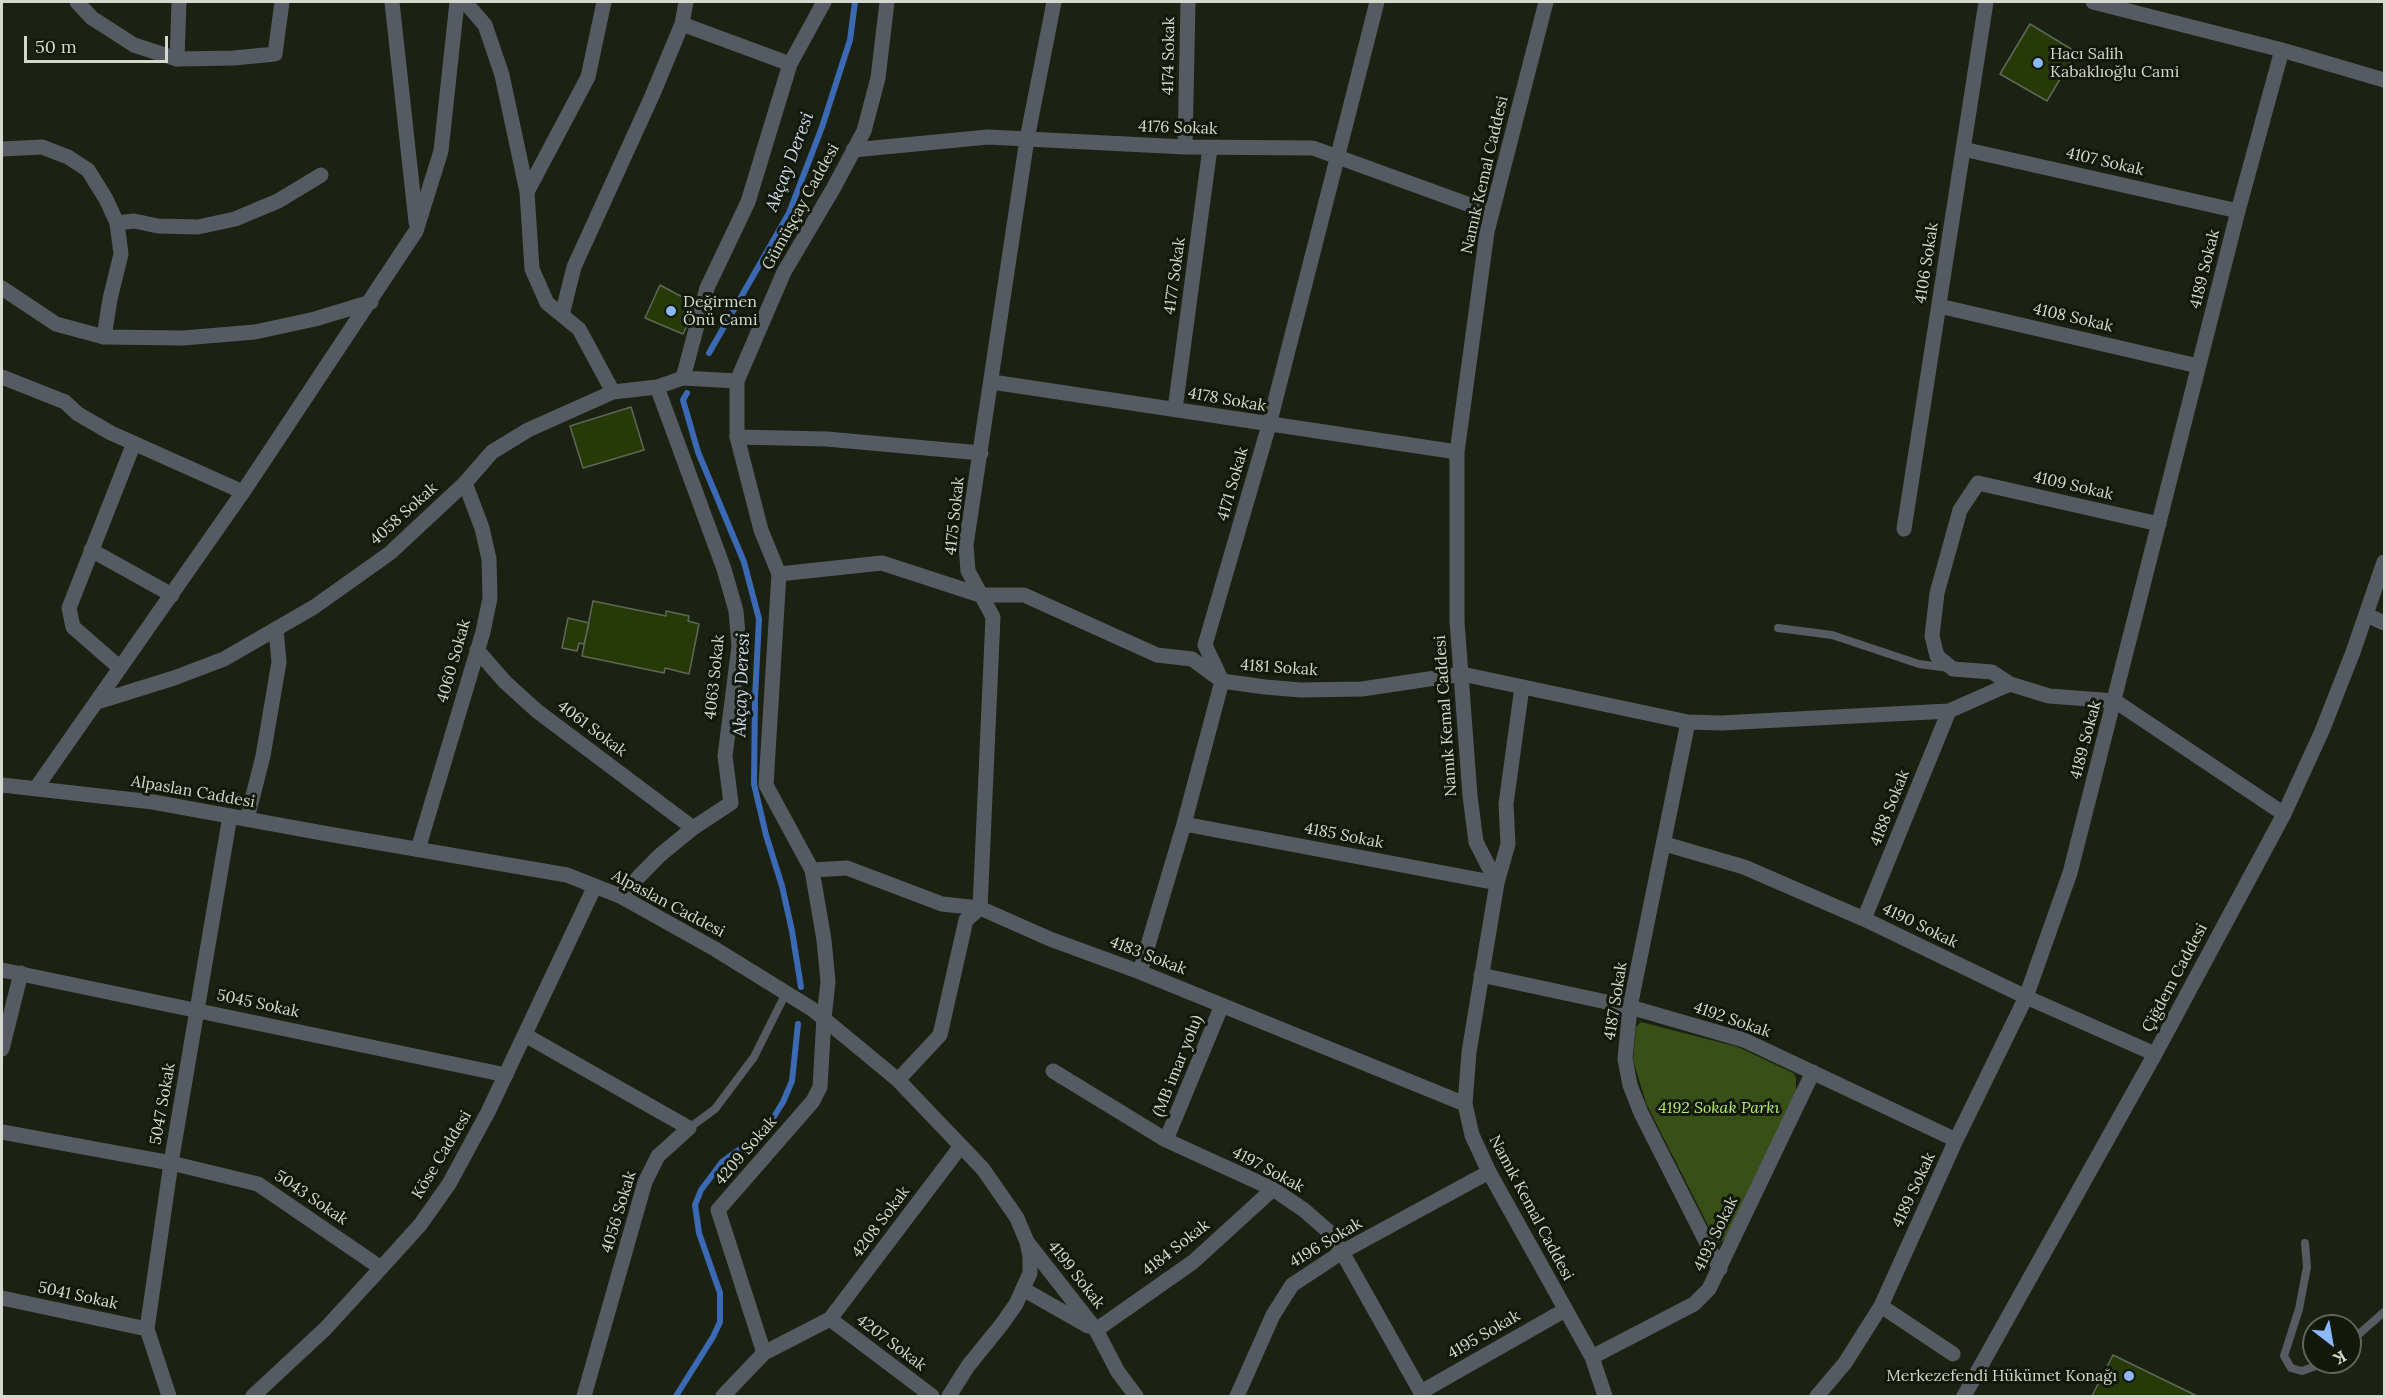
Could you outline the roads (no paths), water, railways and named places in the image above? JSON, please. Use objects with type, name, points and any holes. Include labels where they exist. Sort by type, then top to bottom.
[{"type":"street","points":[[77,2],[92,18],[134,45],[177,59],[234,58],[275,54],[282,2]]},
{"type":"street","points":[[92,18],[93,2]]},
{"type":"street","points":[[177,59],[179,2]]},
{"type":"street","points":[[392,2],[416,231]]},
{"type":"street","points":[[36,788],[243,492],[416,231],[441,151],[457,2]]},
{"type":"street","points":[[465,2],[485,25],[502,75],[527,192],[532,269],[547,303],[579,329],[613,392]]},
{"type":"street","points":[[527,192],[588,77],[604,2]]},
{"type":"street","points":[[562,315],[574,267],[652,96],[682,24],[686,2]]},
{"type":"street","points":[[683,378],[707,288],[748,202],[790,63],[824,2]]},
{"type":"street","name":"Gümüşçay Caddesi","points":[[824,1018],[827,971],[812,870],[766,785],[779,574],[761,530],[737,437],[737,381],[784,272],[864,131],[879,78],[887,2]]},
{"type":"street","name":"4175 Sokak","points":[[980,908],[993,617],[968,571],[966,545],[1027,139],[1054,2]]},
{"type":"street","name":"4174 Sokak","points":[[1185,147],[1188,2]]},
{"type":"street","name":"4171 Sokak","points":[[1222,681],[1205,645],[1269,426],[1377,2]]},
{"type":"street","name":"Namık Kemal Caddesi","points":[[1546,2],[1487,232],[1457,452],[1457,621],[1470,796],[1476,842],[1497,884],[1469,1052],[1465,1104],[1472,1135],[1489,1172],[1592,1357],[1605,1396]]},
{"type":"street","name":"4106 Sokak","points":[[1904,529],[1986,2]]},
{"type":"street","points":[[2093,2],[2282,50],[2385,80]]},
{"type":"street","points":[[682,24],[790,63]]},
{"type":"street","name":"4189 Sokak","points":[[1816,1396],[1845,1363],[1881,1306],[1956,1140],[2026,997],[2070,873],[2160,524],[2198,366],[2282,50]]},
{"type":"street","name":"4176 Sokak","points":[[853,150],[988,137],[1210,148],[1313,148],[1491,213]]},
{"type":"street","points":[[2,149],[42,147],[68,157],[88,170],[106,199],[117,223],[121,254],[110,298],[105,337]]},
{"type":"street","name":"4177 Sokak","points":[[1175,409],[1210,148]]},
{"type":"street","name":"4107 Sokak","points":[[1963,149],[2238,211]]},
{"type":"street","points":[[117,223],[134,221],[158,226],[198,227],[235,219],[278,201],[321,175]]},
{"type":"street","points":[[2,288],[56,324],[105,337],[183,338],[255,332],[315,319],[371,302]]},
{"type":"street","name":"4108 Sokak","points":[[1939,306],[2198,366]]},
{"type":"street","points":[[2,377],[65,402],[78,414],[134,444],[243,492]]},
{"type":"street","name":"4058 Sokak","points":[[97,702],[208,665],[276,630],[322,602],[372,566],[417,529],[465,483],[492,452],[565,412],[613,392],[657,387],[683,378],[737,381]]},
{"type":"street","name":"4178 Sokak","points":[[992,382],[1175,409],[1269,426],[1457,452]]},
{"type":"street","name":"4063 Sokak","points":[[620,897],[659,856],[693,828],[731,804],[726,756],[739,646],[736,611],[724,569],[657,387]]},
{"type":"street","points":[[737,437],[827,439],[981,453]]},
{"type":"street","points":[[120,668],[73,627],[69,608],[134,444]]},
{"type":"street","name":"4060 Sokak","points":[[418,849],[483,632],[490,597],[489,559],[482,528],[465,483]]},
{"type":"street","name":"4109 Sokak","points":[[1953,669],[1937,656],[1932,636],[1937,592],[1960,510],[1978,483],[2160,524]]},
{"type":"street","points":[[91,550],[172,595]]},
{"type":"street","name":"4181 Sokak","points":[[779,574],[882,562],[980,595],[1024,595],[1157,655],[1192,659],[1222,681],[1301,690],[1362,689],[1462,674],[1688,722],[1765,722],[1948,711]]},
{"type":"street","name":"Çiğdem Caddesi","points":[[1964,1396],[2155,1054],[2284,814],[2322,731],[2385,562]]},
{"type":"street","points":[[2367,615],[2385,622]]},
{"type":"street","points":[[247,819],[263,756],[279,662],[276,630]]},
{"type":"street","name":"4061 Sokak","points":[[477,650],[505,682],[537,711],[693,828]]},
{"type":"street","points":[[1953,669],[1992,672],[2010,684],[2049,696],[2115,701],[2284,814]]},
{"type":"street","points":[[1140,972],[1184,824],[1222,681]]},
{"type":"street","points":[[1948,711],[2010,684]]},
{"type":"street","points":[[1497,884],[1508,844],[1506,804],[1522,687]]},
{"type":"street","name":"4188 Sokak","points":[[1864,919],[1948,711]]},
{"type":"street","name":"4187 Sokak","points":[[1688,722],[1630,1007],[1625,1059],[1630,1084],[1641,1113],[1720,1269]]},
{"type":"street","name":"Alpaslan Caddesi","points":[[2,785],[153,802],[567,874],[620,897],[715,949],[786,993],[824,1018],[898,1080],[983,1169],[1017,1218],[1027,1242],[1031,1264],[1023,1289],[1002,1324],[968,1366],[950,1396]]},
{"type":"street","name":"5047 Sokak","points":[[169,1396],[147,1329],[171,1163],[230,816]]},
{"type":"street","name":"4185 Sokak","points":[[1184,824],[1497,884]]},
{"type":"street","name":"4190 Sokak","points":[[1665,844],[1744,867],[1864,919],[2026,997],[2155,1054]]},
{"type":"street","name":"4183 Sokak","points":[[812,870],[848,868],[942,904],[980,908],[1050,939],[1140,972],[1465,1104]]},
{"type":"street","name":"Köse Caddesi","points":[[253,1396],[325,1329],[420,1225],[449,1184],[488,1112],[595,886]]},
{"type":"street","points":[[898,1080],[940,1035],[966,920],[980,908]]},
{"type":"street","name":"5045 Sokak","points":[[2,970],[506,1075]]},
{"type":"street","points":[[2,1049],[21,974]]},
{"type":"street","name":"4192 Sokak","points":[[1481,975],[1630,1007],[1744,1040],[1956,1140]]},
{"type":"street","name":"(MB imar yolu)","points":[[1166,1140],[1222,1005]]},
{"type":"street","name":"4209 Sokak","points":[[764,1353],[718,1210],[813,1101],[820,1087],[824,1018]]},
{"type":"street","points":[[525,1035],[688,1128]]},
{"type":"street","name":"4197 Sokak","points":[[1053,1071],[1166,1140],[1273,1189],[1304,1210],[1328,1231],[1422,1394]]},
{"type":"street","name":"4193 Sokak","points":[[1592,1357],[1694,1304],[1709,1288],[1813,1072]]},
{"type":"street","name":"4056 Sokak","points":[[584,1396],[645,1182],[658,1156],[688,1128]]},
{"type":"street","name":"5043 Sokak","points":[[2,1132],[171,1163],[258,1184],[381,1268]]},
{"type":"street","name":"4208 Sokak","points":[[830,1319],[961,1146]]},
{"type":"street","name":"4196 Sokak","points":[[1237,1396],[1273,1315],[1292,1285],[1342,1252],[1489,1172]]},
{"type":"street","name":"4184 Sokak","points":[[1096,1330],[1192,1262],[1273,1189]]},
{"type":"street","name":"4199 Sokak","points":[[1027,1242],[1096,1330],[1133,1396]]},
{"type":"street","name":"4199 Sokak","points":[[1023,1289],[1096,1330]]},
{"type":"street","name":"5041 Sokak","points":[[2,1298],[147,1329]]},
{"type":"street","points":[[1881,1306],[1953,1354]]},
{"type":"street","name":"4195 Sokak","points":[[1422,1394],[1565,1310]]},
{"type":"street","name":"4207 Sokak","points":[[764,1353],[830,1319],[932,1396]]},
{"type":"street","points":[[723,1396],[764,1353]]},
{"type":"lane","points":[[1778,628],[1832,635],[1919,664],[1953,669]]},
{"type":"lane","points":[[688,1128],[715,1109],[754,1057],[786,993]]},
{"type":"lane","points":[[2302,1371],[2291,1368],[2284,1356],[2299,1309],[2307,1268],[2305,1243]]},
{"type":"lane","points":[[2362,1332],[2385,1312]]},
{"type":"waterway","name":"Akçay Deresi","points":[[709,353],[789,213],[822,127],[850,40],[855,2]]},
{"type":"waterway","name":"Akçay Deresi","points":[[687,393],[683,400],[698,452],[744,562],[759,619],[754,784],[766,835],[782,886],[801,987]]},
{"type":"waterway","name":"Akçay Deresi","points":[[676,1396],[720,1322],[720,1293],[699,1233],[695,1205],[701,1190],[722,1162],[754,1139],[770,1123],[783,1102],[792,1081],[798,1024]]},
{"type":"place","name":"Hacı Salih Kabaklıoğlu Cami","points":[[2038,63]]},
{"type":"place","name":"Değirmen Önü Cami","points":[[671,311]]},
{"type":"place","name":"Merkezefendi Hükümet Konağı","points":[[2129,1376]]},
{"type":"park label","name":"4192 Sokak Parkı","points":[[1719,1108]]}]
